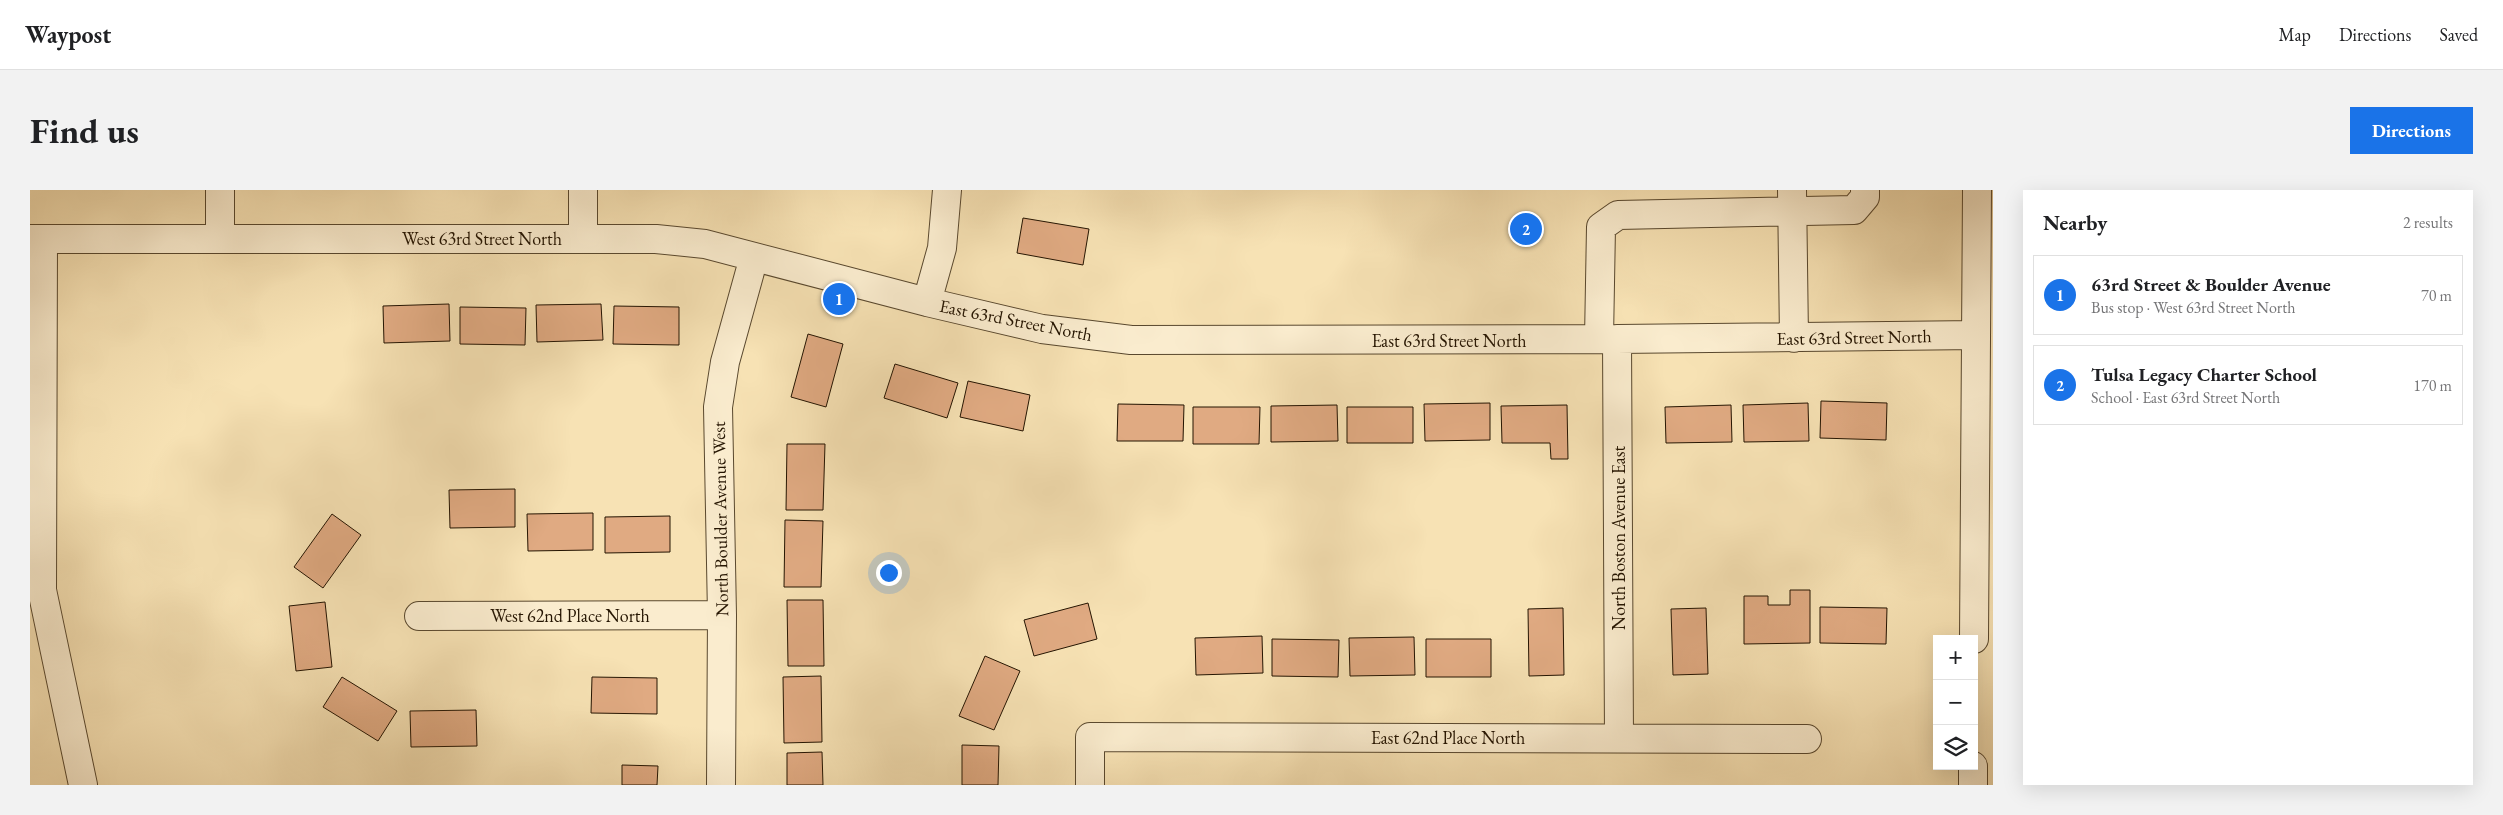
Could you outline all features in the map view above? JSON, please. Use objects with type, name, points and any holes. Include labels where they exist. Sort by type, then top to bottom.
[{"type":"street","points":[[220,190],[220,238]]},
{"type":"street","points":[[583,190],[584,238]]},
{"type":"street","points":[[927,302],[942,248],[947,190]]},
{"type":"street","points":[[1794,338],[1792,202],[1854,210],[1865,197],[1864,190]]},
{"type":"street","points":[[1974,635],[1977,190]]},
{"type":"street","name":"North Boston Avenue East","points":[[1619,738],[1608,339],[1601,228],[1618,215],[1792,202]]},
{"type":"street","points":[[36,239],[42,590],[84,785]]},
{"type":"street","name":"West 63rd Street North","points":[[36,239],[656,239],[705,244],[927,302]]},
{"type":"street","name":"North Boulder Avenue West","points":[[721,785],[722,615],[718,407],[724,362],[754,257]]},
{"type":"street","name":"East 63rd Street North","points":[[927,302],[1042,329],[1131,340],[1794,338],[1976,335]]},
{"type":"street","name":"West 62nd Place North","points":[[419,616],[722,615]]},
{"type":"street","name":"East 62nd Place North","points":[[1090,785],[1090,738],[1807,739]]},
{"type":"street","points":[[1973,770],[1973,785]]},
{"type":"building","points":[[1023,218],[1089,229],[1083,265],[1017,253]]},
{"type":"building","points":[[449,304],[450,341],[384,343],[383,306]]},
{"type":"building","points":[[601,304],[603,340],[537,342],[536,305]]},
{"type":"building","points":[[614,306],[679,307],[679,345],[613,344]]},
{"type":"building","points":[[460,307],[526,308],[525,345],[460,344]]},
{"type":"building","points":[[808,334],[843,344],[826,407],[791,397]]},
{"type":"building","points":[[895,364],[958,383],[947,418],[884,398]]},
{"type":"building","points":[[968,381],[1030,395],[1023,431],[960,417]]},
{"type":"building","points":[[1821,401],[1887,403],[1886,440],[1820,438]]},
{"type":"building","points":[[1490,403],[1490,440],[1425,441],[1424,404]]},
{"type":"building","points":[[1808,403],[1809,441],[1744,442],[1743,405]]},
{"type":"building","points":[[1118,404],[1184,405],[1183,441],[1117,441]]},
{"type":"building","points":[[1337,405],[1338,441],[1271,442],[1271,406]]},
{"type":"building","points":[[1567,405],[1568,459],[1551,459],[1550,443],[1502,443],[1501,406]]},
{"type":"building","points":[[1731,405],[1732,442],[1666,443],[1665,407]]},
{"type":"building","points":[[1193,407],[1260,407],[1259,444],[1193,444]]},
{"type":"building","points":[[1347,407],[1413,407],[1413,443],[1347,443]]},
{"type":"building","points":[[787,444],[825,444],[823,510],[786,510]]},
{"type":"building","points":[[515,489],[515,527],[450,528],[449,490]]},
{"type":"building","points":[[593,513],[593,550],[528,551],[527,514]]},
{"type":"building","points":[[332,514],[361,535],[323,588],[294,567]]},
{"type":"building","points":[[670,516],[670,552],[605,553],[605,517]]},
{"type":"building","points":[[785,520],[823,521],[821,587],[784,587]]},
{"type":"building","points":[[1790,590],[1810,590],[1810,643],[1744,644],[1744,596],[1768,596],[1768,605],[1790,605]]},
{"type":"building","points":[[787,600],[823,600],[824,666],[788,666]]},
{"type":"building","points":[[325,602],[332,667],[296,671],[289,606]]},
{"type":"building","points":[[1088,603],[1097,639],[1034,656],[1024,620]]},
{"type":"building","points":[[1820,607],[1887,608],[1886,644],[1820,643]]},
{"type":"building","points":[[1563,608],[1564,675],[1529,676],[1528,609]]},
{"type":"building","points":[[1706,608],[1708,674],[1673,675],[1671,609]]},
{"type":"building","points":[[1262,636],[1263,673],[1196,675],[1195,638]]},
{"type":"building","points":[[1414,637],[1415,675],[1350,676],[1349,638]]},
{"type":"building","points":[[1272,639],[1339,640],[1338,677],[1272,676]]},
{"type":"building","points":[[1426,639],[1491,639],[1491,677],[1426,677]]},
{"type":"building","points":[[985,656],[1020,671],[994,730],[959,716]]},
{"type":"building","points":[[821,676],[822,742],[784,743],[783,677]]},
{"type":"building","points":[[342,677],[397,711],[378,741],[323,707]]},
{"type":"building","points":[[592,677],[657,678],[657,714],[591,713]]},
{"type":"building","points":[[476,710],[477,746],[411,747],[410,711]]},
{"type":"building","points":[[962,745],[999,746],[998,785],[962,785]]},
{"type":"building","points":[[822,752],[823,785],[787,785],[787,753]]},
{"type":"building","points":[[622,765],[658,766],[657,785],[622,785]]},
{"type":"place","name":"Tulsa Legacy Charter School","points":[[1526,229]]},
{"type":"place","name":"63rd Street & Boulder Avenue","points":[[839,299]]}]
